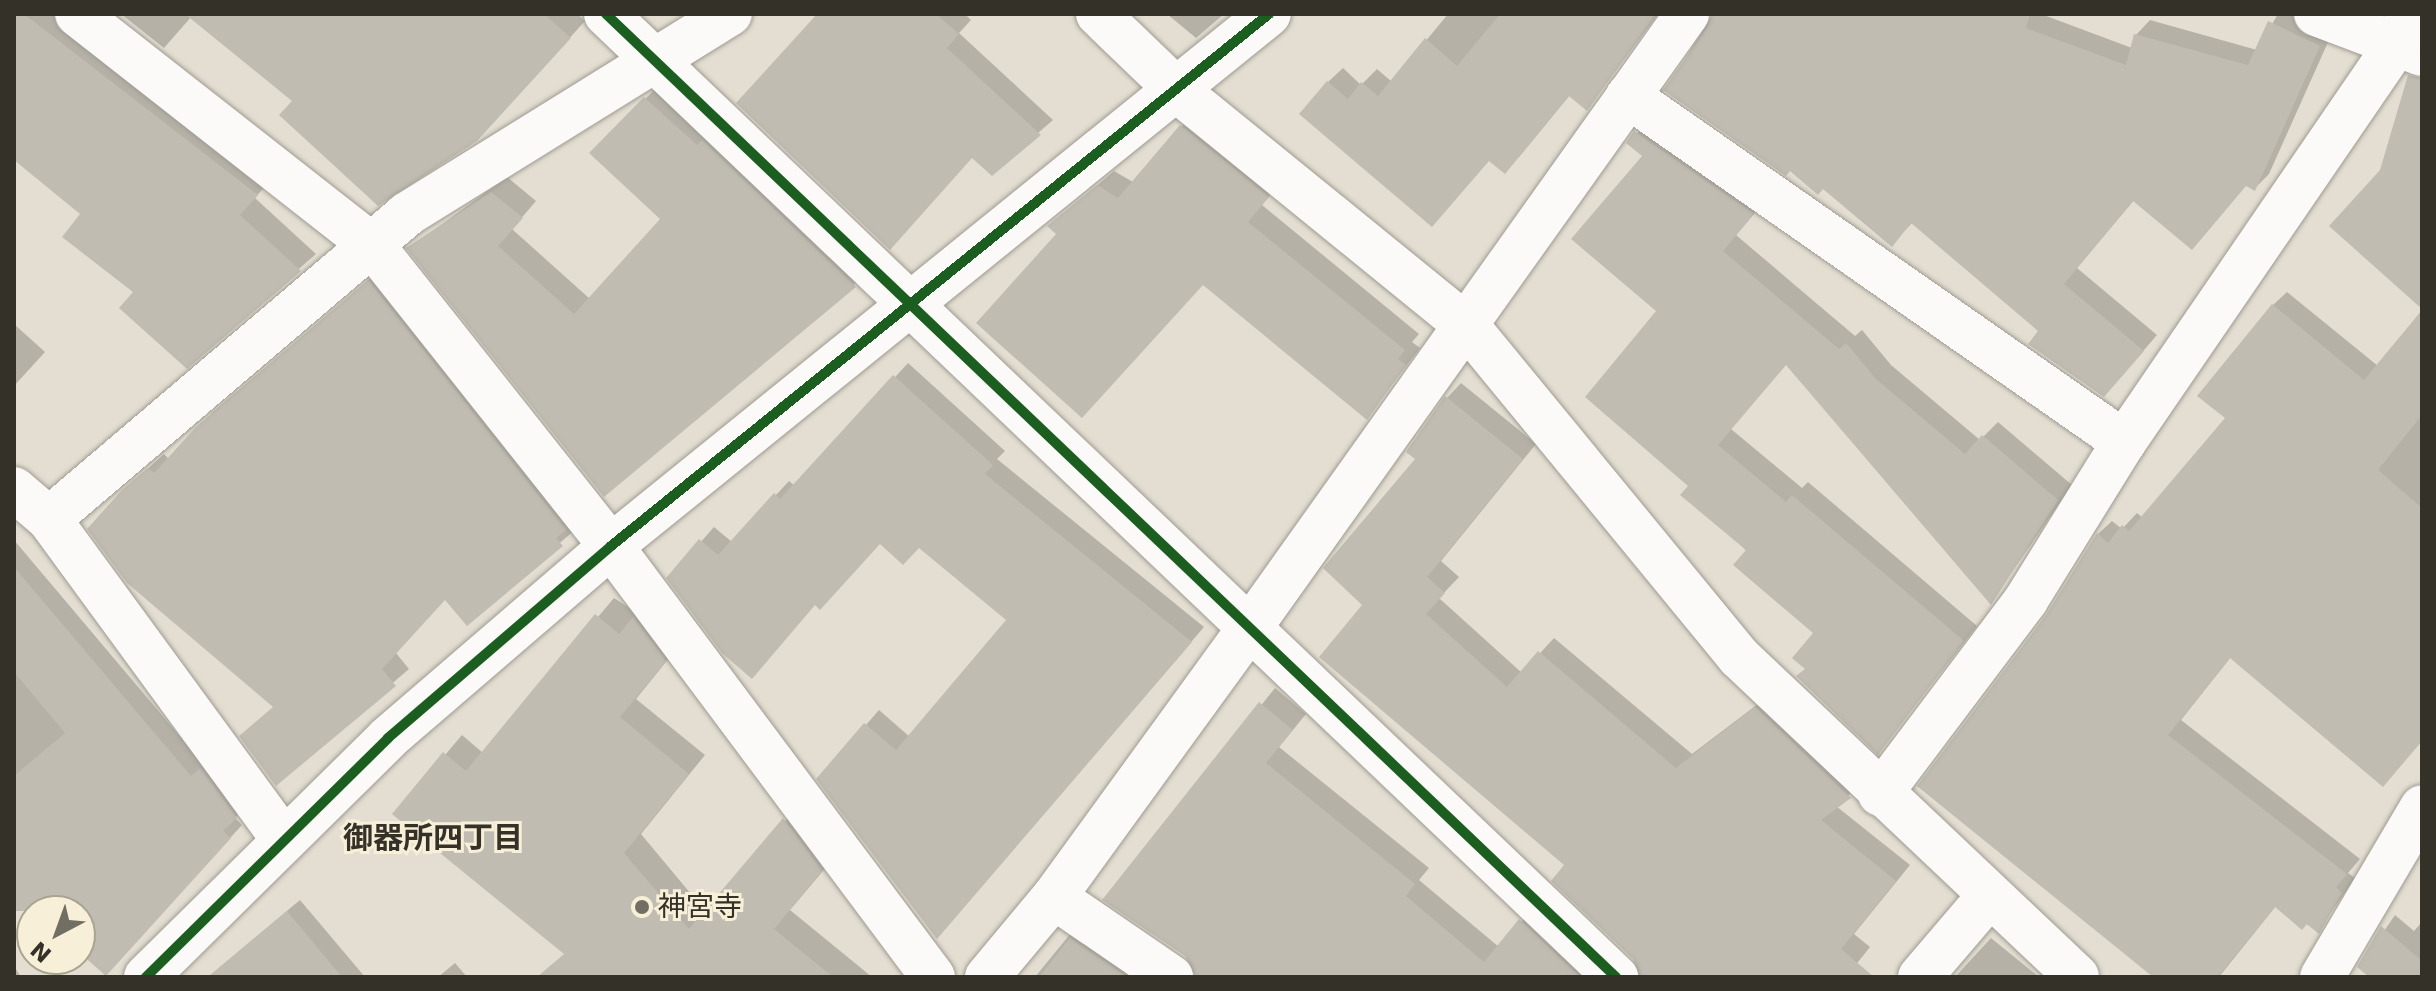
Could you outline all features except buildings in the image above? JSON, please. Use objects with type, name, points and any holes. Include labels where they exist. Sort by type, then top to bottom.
[{"type":"street","points":[[77,14],[373,246],[611,546],[933,977]]},
{"type":"street","points":[[606,14],[907,305],[1616,977]]},
{"type":"street","points":[[49,519],[407,214],[652,59],[730,14]]},
{"type":"street","points":[[1098,14],[1179,92],[1468,327],[1739,657],[1880,794],[2077,977]]},
{"type":"street","points":[[146,977],[282,837],[388,738],[611,546],[907,305],[1179,92],[1269,14]]},
{"type":"street","points":[[987,977],[1054,897],[1249,629],[1468,327],[1687,14]]},
{"type":"street","points":[[1880,794],[2026,600],[2124,442],[2409,37],[2316,14]]},
{"type":"street","points":[[1628,96],[2124,442]]},
{"type":"street","points":[[14,489],[49,519],[282,837]]},
{"type":"street","points":[[2322,977],[2422,807]]},
{"type":"street","points":[[1920,977],[1990,895]]},
{"type":"street","points":[[1054,897],[1171,977]]},
{"type":"cycle path","points":[[606,14],[1616,977]]},
{"type":"cycle path","points":[[146,977],[388,738],[611,546],[1269,14]]},
{"type":"place","name":"神宮寺","points":[[642,907]]},
{"type":"district","name":"御器所四丁目","points":[[433,838]]}]
